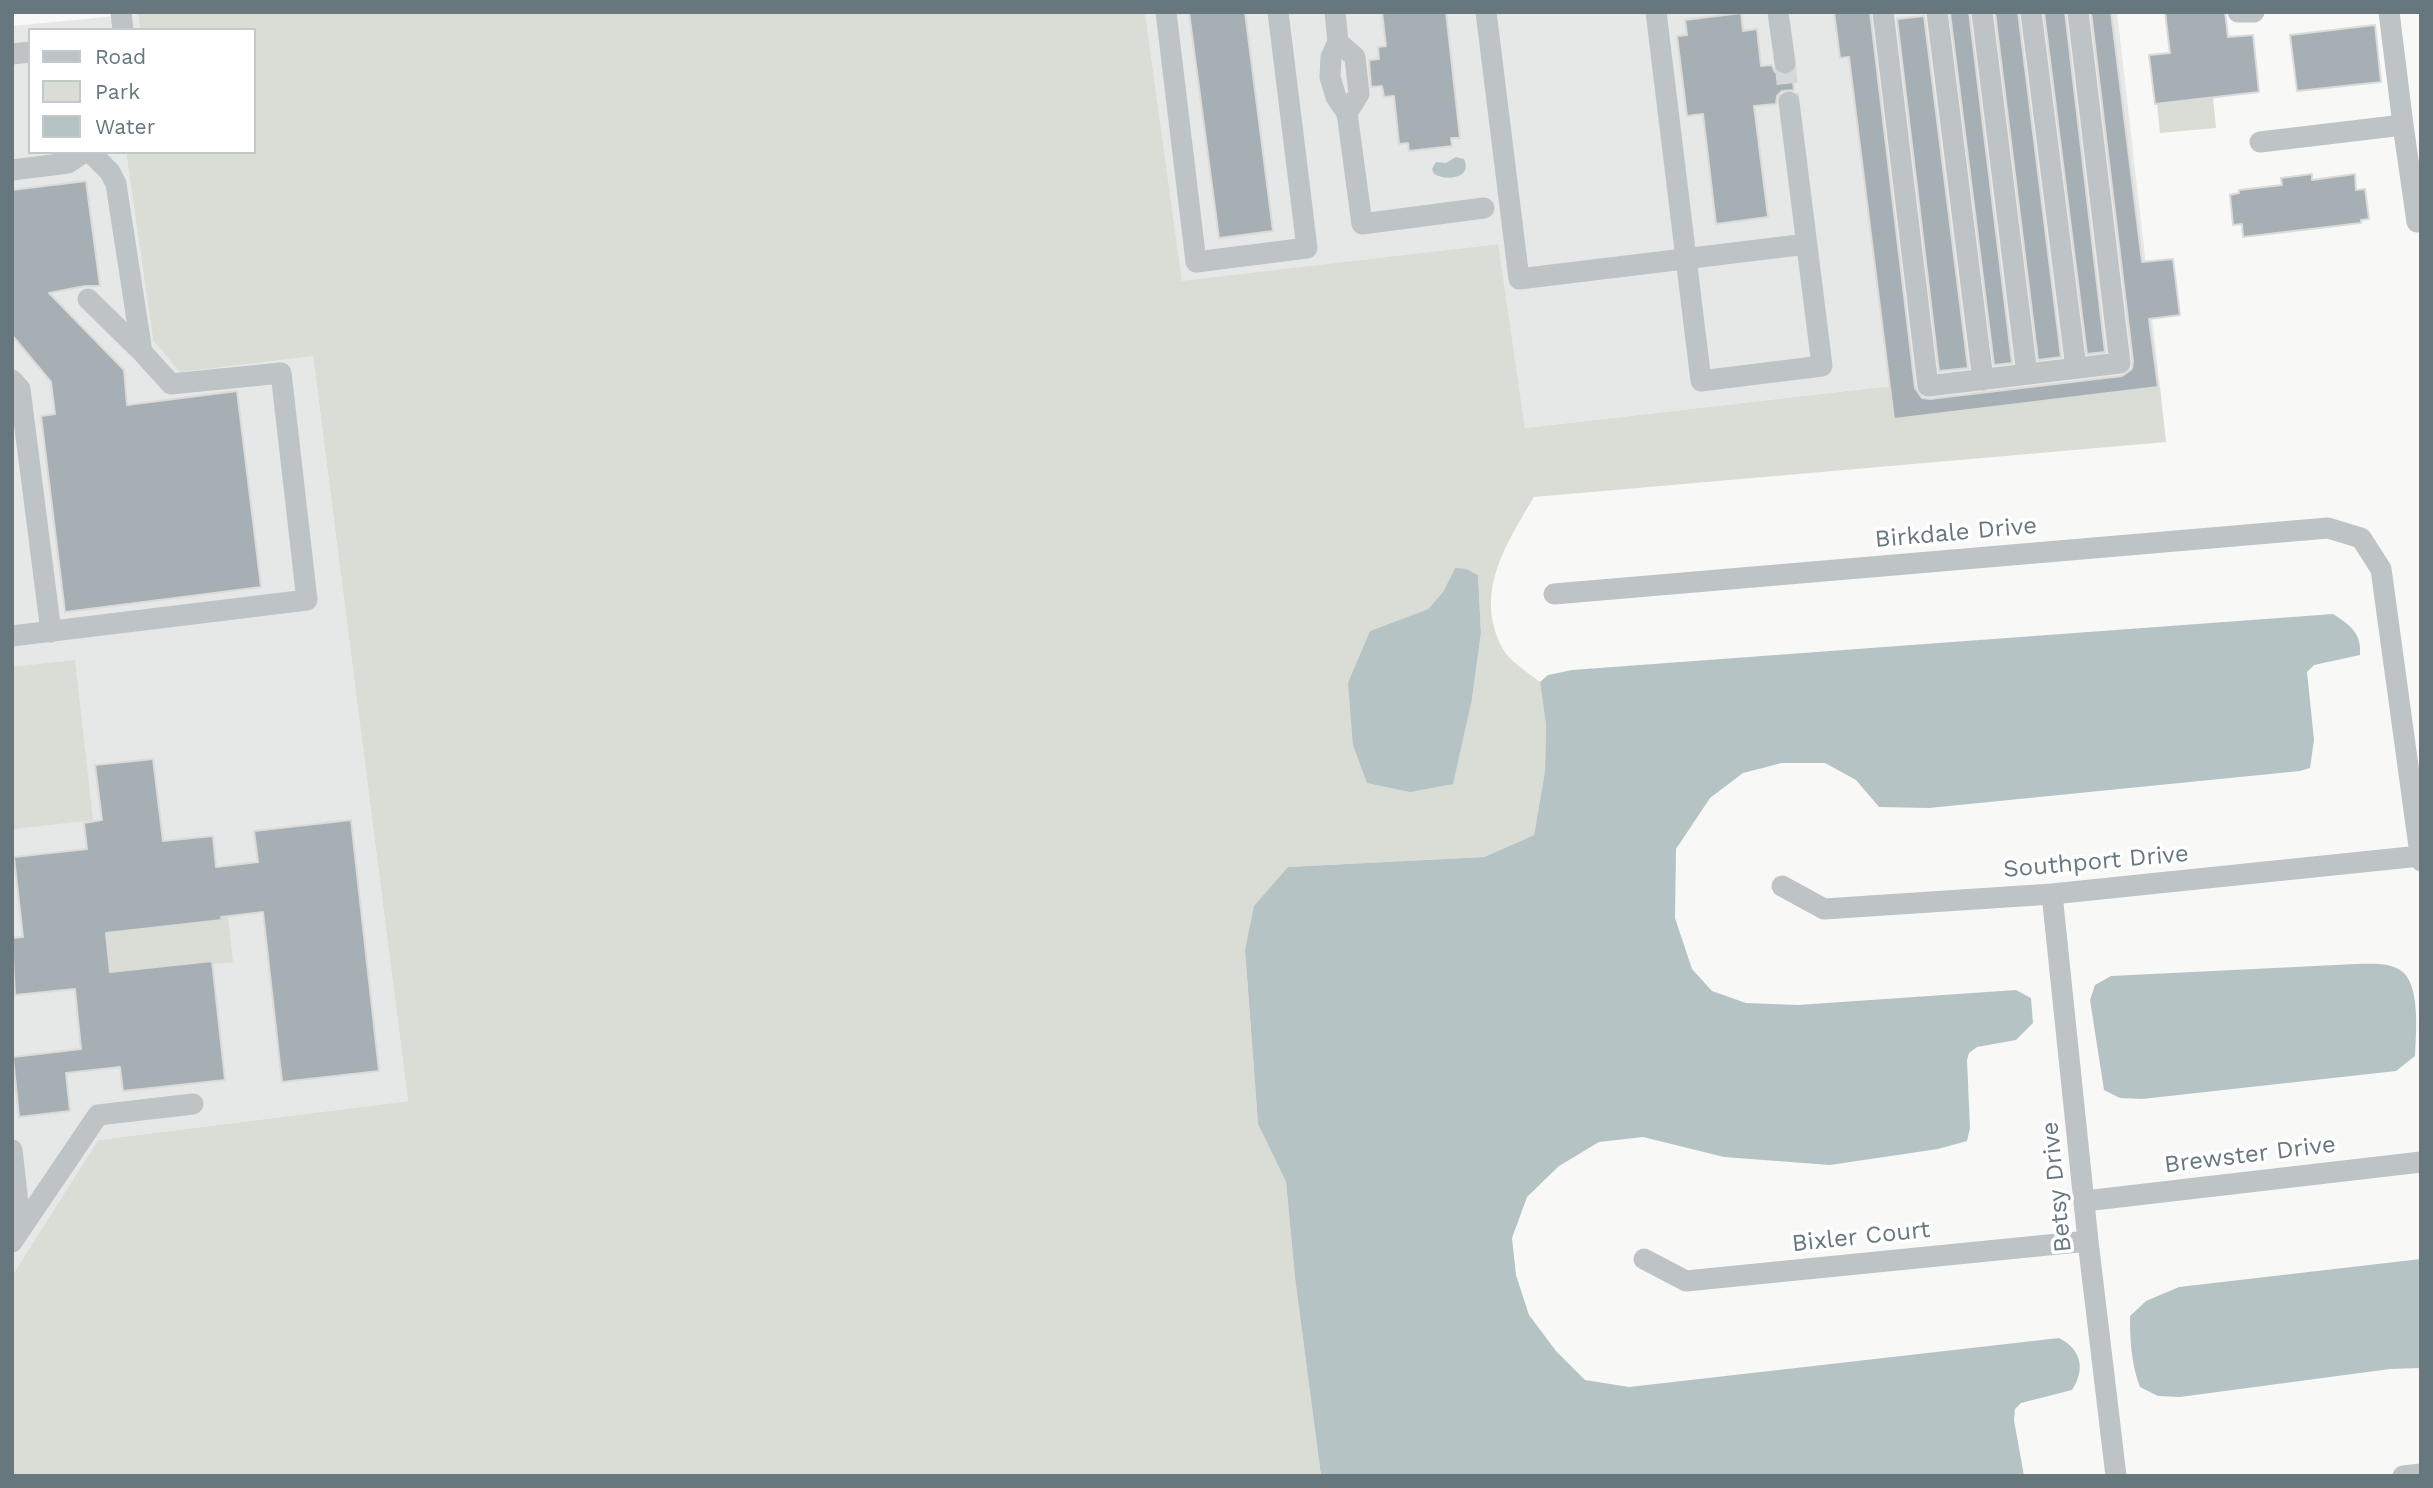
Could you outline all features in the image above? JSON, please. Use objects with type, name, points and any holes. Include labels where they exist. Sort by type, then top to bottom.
[{"type":"street","points":[[1166,12],[1196,262],[1307,248],[1278,12]]},
{"type":"street","points":[[1335,12],[1338,42],[1331,57],[1330,77],[1336,97],[1347,113],[1362,224],[1485,208]]},
{"type":"street","points":[[1486,12],[1519,279],[1807,244]]},
{"type":"street","points":[[1656,12],[1702,382],[1822,366],[1789,102]]},
{"type":"street","points":[[1778,12],[1784,63]]},
{"type":"street","points":[[1883,12],[1928,386],[2120,363],[2078,12]]},
{"type":"street","points":[[1937,12],[1983,380]]},
{"type":"street","points":[[1982,12],[2027,374]]},
{"type":"street","points":[[2031,12],[2076,368]]},
{"type":"street","points":[[2238,12],[2255,12]]},
{"type":"street","points":[[2389,12],[2417,222]]},
{"type":"street","points":[[2260,142],[2403,125]]},
{"type":"street","points":[[12,170],[68,163],[81,154]]},
{"type":"street","points":[[92,154],[110,172],[116,184],[142,352]]},
{"type":"street","points":[[12,636],[307,600],[281,373],[171,384],[88,299]]},
{"type":"street","points":[[12,380],[20,388],[51,632]]},
{"type":"street","name":"Birkdale Drive","points":[[1554,594],[2328,528],[2361,538],[2381,569],[2421,858]]},
{"type":"street","name":"Southport Drive","points":[[1783,886],[1824,909],[2052,894],[2421,858]]},
{"type":"street","name":"Betsy Drive","points":[[2052,894],[2088,1241],[2116,1476]]},
{"type":"street","points":[[16,1236],[97,1115],[193,1104]]},
{"type":"street","points":[[12,1150],[16,1236]]},
{"type":"street","name":"Brewster Drive","points":[[2085,1201],[2421,1162]]},
{"type":"street","name":"Bixler Court","points":[[1644,1259],[1686,1281],[2088,1241]]},
{"type":"street","points":[[2403,1476],[2421,1474]]},
{"type":"shaded area","points":[[1145,12],[2117,12],[2160,387],[1894,419],[1889,386],[1525,428],[1497,244],[1182,282]]},
{"type":"shaded area","points":[[138,14],[140,28],[28,28],[28,154],[126,154],[153,340],[313,356],[408,1101],[98,1140],[12,1276],[12,26]]},
{"type":"green space","points":[[161,12],[1145,12],[1182,281],[1498,244],[1525,428],[1890,386],[1894,419],[2160,387],[2166,442],[1534,497],[1504,551],[1492,589],[1491,609],[1495,629],[1506,654],[1540,682],[1546,725],[1545,771],[1534,835],[1484,857],[1288,867],[1245,950],[1258,1124],[1286,1182],[1295,1278],[1321,1476],[12,1476],[12,1276],[98,1140],[408,1101],[313,356],[180,372],[153,340],[126,154],[256,154],[256,28],[140,28],[138,14]],"holes":[[[1455,568],[1478,575],[1481,633],[1472,699],[1370,631],[1428,609],[1443,592]]]},
{"type":"green space","points":[[2213,97],[2216,128],[2160,133],[2157,104]]},
{"type":"green space","points":[[75,660],[93,820],[14,829],[12,667]]},
{"type":"green space","points":[[228,916],[233,962],[213,964],[212,961],[110,972],[106,933],[221,920],[221,917]]},
{"type":"water","points":[[1456,157],[1464,159],[1466,166],[1462,174],[1451,178],[1434,174],[1432,169],[1436,162],[1446,163]]},
{"type":"water","points":[[1455,568],[1466,569],[1478,575],[1481,633],[1472,699],[1453,784],[1410,792],[1367,783],[1353,745],[1348,683],[1370,631],[1428,609],[1443,592]]},
{"type":"water","points":[[2333,614],[2354,630],[2359,641],[2360,655],[2314,665],[2307,672],[2314,740],[2310,768],[2300,771],[1929,808],[1879,807],[1856,780],[1825,763],[1782,763],[1743,773],[1710,798],[1676,849],[1675,918],[1692,969],[1712,991],[1746,1003],[1798,1005],[2016,990],[2031,998],[2033,1023],[2016,1040],[1977,1047],[1969,1053],[1970,1128],[1967,1141],[1938,1149],[1830,1165],[1724,1157],[1643,1137],[1599,1142],[1559,1166],[1527,1197],[1512,1238],[1516,1275],[1529,1315],[1556,1351],[1585,1380],[1629,1387],[2059,1338],[2076,1354],[2080,1367],[2079,1375],[2072,1390],[2021,1403],[2015,1409],[2014,1420],[2024,1476],[1321,1476],[1295,1278],[1286,1182],[1258,1124],[1245,950],[1254,906],[1288,867],[1484,857],[1534,835],[1545,771],[1546,725],[1540,682],[1548,675],[1572,670]]},
{"type":"water","points":[[2356,964],[2395,967],[2407,976],[2411,986],[2416,1010],[2415,1056],[2396,1071],[2142,1099],[2120,1098],[2104,1090],[2090,1000],[2095,985],[2111,976]]},
{"type":"water","points":[[2421,1259],[2421,1368],[2390,1369],[2180,1397],[2158,1396],[2140,1387],[2132,1352],[2130,1316],[2146,1301],[2179,1287]]},
{"type":"building","points":[[1189,12],[1245,12],[1273,231],[1219,238]]},
{"type":"building","points":[[1382,12],[1446,12],[1460,138],[1451,138],[1452,146],[1409,151],[1408,143],[1399,144],[1394,96],[1384,97],[1382,86],[1371,87],[1369,60],[1379,59],[1378,47],[1386,46]]},
{"type":"building","points":[[1834,12],[1870,12],[1915,388],[1922,398],[1930,399],[2122,376],[2132,369],[2091,12],[2111,12],[2142,262],[2173,259],[2180,315],[2149,319],[2158,387],[1894,419],[1849,57],[1840,58]]},
{"type":"building","points":[[1969,12],[2012,363],[1994,365],[1950,13]]},
{"type":"building","points":[[1995,12],[2018,12],[2061,357],[2038,360]]},
{"type":"building","points":[[2044,12],[2065,12],[2105,352],[2087,354]]},
{"type":"building","points":[[2165,12],[2225,12],[2228,37],[2253,35],[2259,92],[2155,104],[2149,55],[2170,53]]},
{"type":"building","points":[[1741,13],[1743,31],[1757,29],[1761,66],[1772,65],[1775,72],[1781,75],[1792,74],[1794,90],[1782,91],[1777,96],[1776,104],[1754,106],[1768,217],[1716,224],[1703,114],[1687,116],[1677,36],[1687,35],[1685,20]]},
{"type":"building","points":[[1924,16],[1968,368],[1939,371],[1897,19]]},
{"type":"building","points":[[2375,25],[2381,82],[2297,91],[2290,35]]},
{"type":"building","points":[[2312,174],[2312,180],[2355,174],[2356,190],[2365,189],[2369,219],[2361,220],[2361,223],[2243,237],[2242,224],[2233,225],[2230,195],[2239,193],[2239,190],[2282,185],[2281,178]]},
{"type":"building","points":[[86,181],[100,286],[49,293],[124,370],[127,405],[237,391],[261,587],[65,612],[41,416],[55,414],[51,382],[12,335],[12,190]]},
{"type":"building","points":[[153,759],[163,841],[213,836],[216,867],[258,862],[254,831],[351,820],[379,1071],[282,1082],[263,912],[221,917],[222,920],[106,933],[110,972],[212,961],[225,1080],[123,1091],[120,1067],[66,1073],[70,1111],[19,1117],[13,1057],[81,1049],[75,989],[15,995],[12,938],[23,937],[14,857],[87,849],[84,823],[102,820],[95,765]]},
{"type":"tunnel","points":[[1785,63],[1789,102]]}]
